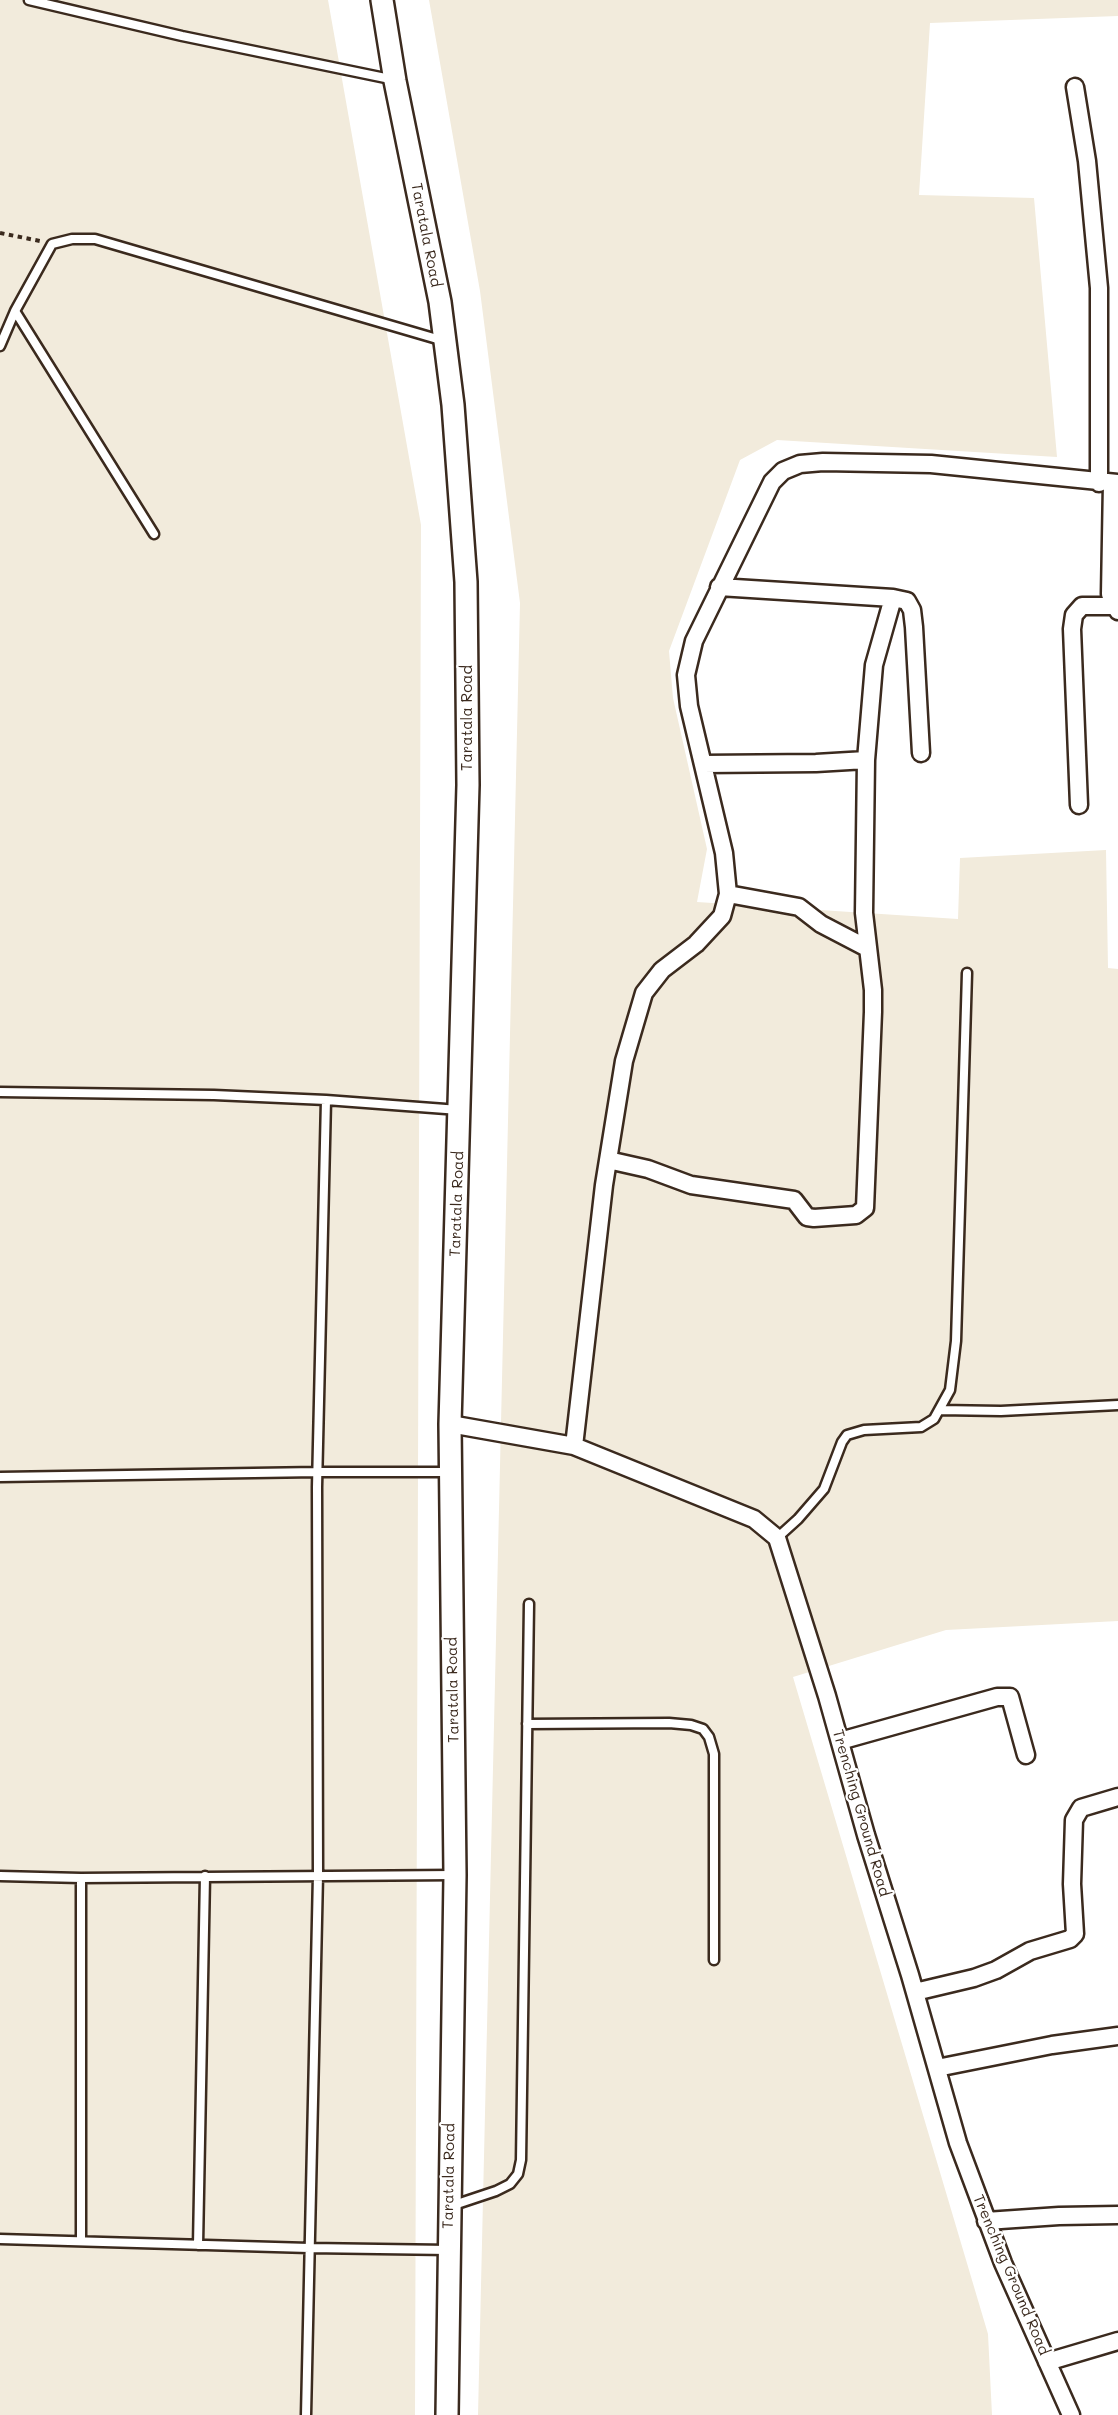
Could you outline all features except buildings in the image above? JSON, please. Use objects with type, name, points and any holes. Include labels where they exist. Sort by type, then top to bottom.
[{"type":"street","name":"Taratala Road","points":[[382,0],[395,81],[440,302],[453,405],[466,582],[468,785],[450,1424],[455,1875],[448,2207],[447,2415]]},
{"type":"street","points":[[1075,87],[1094,219],[1110,483],[1110,594],[1117,608]]},
{"type":"street","points":[[1101,350],[1118,351]]},
{"type":"street","points":[[574,1446],[608,1160],[624,1060],[644,993],[662,970],[696,944],[722,916],[728,894],[724,853],[688,705],[686,675],[694,641],[772,482],[783,471],[800,464],[824,462],[931,464],[1110,483]]},
{"type":"street","points":[[719,587],[893,598],[907,601],[912,610],[921,753]]},
{"type":"street","points":[[608,1160],[648,1169],[691,1185],[794,1200],[807,1216],[814,1218],[856,1215],[861,1213],[867,1202],[873,990],[864,913],[866,760],[874,665],[893,598]]},
{"type":"street","points":[[1079,805],[1072,630],[1074,615],[1082,606],[1094,604],[1117,608]]},
{"type":"street","points":[[703,764],[866,760]]},
{"type":"street","points":[[728,894],[799,907],[821,924],[867,948]]},
{"type":"street","points":[[450,1424],[574,1446],[754,1519],[777,1538]]},
{"type":"street","name":"Trenching Ground Road","points":[[777,1538],[799,1601],[866,1835],[915,1992],[957,2143],[986,2221],[1071,2415]]},
{"type":"street","points":[[840,1742],[997,1697],[1010,1697],[1026,1755]]},
{"type":"street","points":[[915,1992],[974,1978],[1075,1934],[1072,1884],[1074,1820],[1082,1808],[1118,1797]]},
{"type":"street","points":[[937,2068],[1053,2045],[1118,2036]]},
{"type":"street","points":[[986,2221],[1118,2215]]},
{"type":"street","points":[[1047,2362],[1118,2341]]},
{"type":"lane","points":[[29,0],[182,36],[395,81]]},
{"type":"lane","points":[[0,346],[15,311],[52,244],[72,239],[95,239],[445,341]]},
{"type":"lane","points":[[15,311],[154,534]]},
{"type":"lane","points":[[777,1538],[815,1501],[824,1489],[842,1442],[848,1435],[864,1430],[921,1427],[934,1419],[950,1390],[956,1341],[967,973]]},
{"type":"lane","points":[[0,1092],[214,1095],[326,1100],[460,1110]]},
{"type":"lane","points":[[306,2415],[318,1875],[318,1472],[326,1100]]},
{"type":"lane","points":[[940,1410],[1001,1411],[1118,1406]]},
{"type":"lane","points":[[0,1477],[451,1472]]},
{"type":"lane","points":[[448,2207],[496,2192],[510,2184],[518,2175],[521,2160],[529,1604]]},
{"type":"lane","points":[[527,1724],[691,1725],[703,1729],[710,1737],[714,1754],[714,1960]]},
{"type":"lane","points":[[0,1876],[81,1878],[455,1875]]},
{"type":"lane","points":[[198,2245],[205,1876]]},
{"type":"lane","points":[[81,1878],[81,2241]]},
{"type":"lane","points":[[0,2239],[449,2250]]},
{"type":"path","points":[[0,233],[52,244]]},
{"type":"shaded area","points":[[0,0],[328,0],[421,525],[415,2415],[0,2415]]},
{"type":"shaded area","points":[[429,0],[1118,0],[1118,16],[930,23],[919,195],[1034,198],[1057,457],[777,440],[740,460],[669,651],[673,698],[707,849],[697,902],[958,919],[960,858],[1106,850],[1108,968],[1118,969],[1118,1621],[946,1630],[793,1677],[988,2334],[992,2415],[478,2415],[520,603],[480,291]]}]
